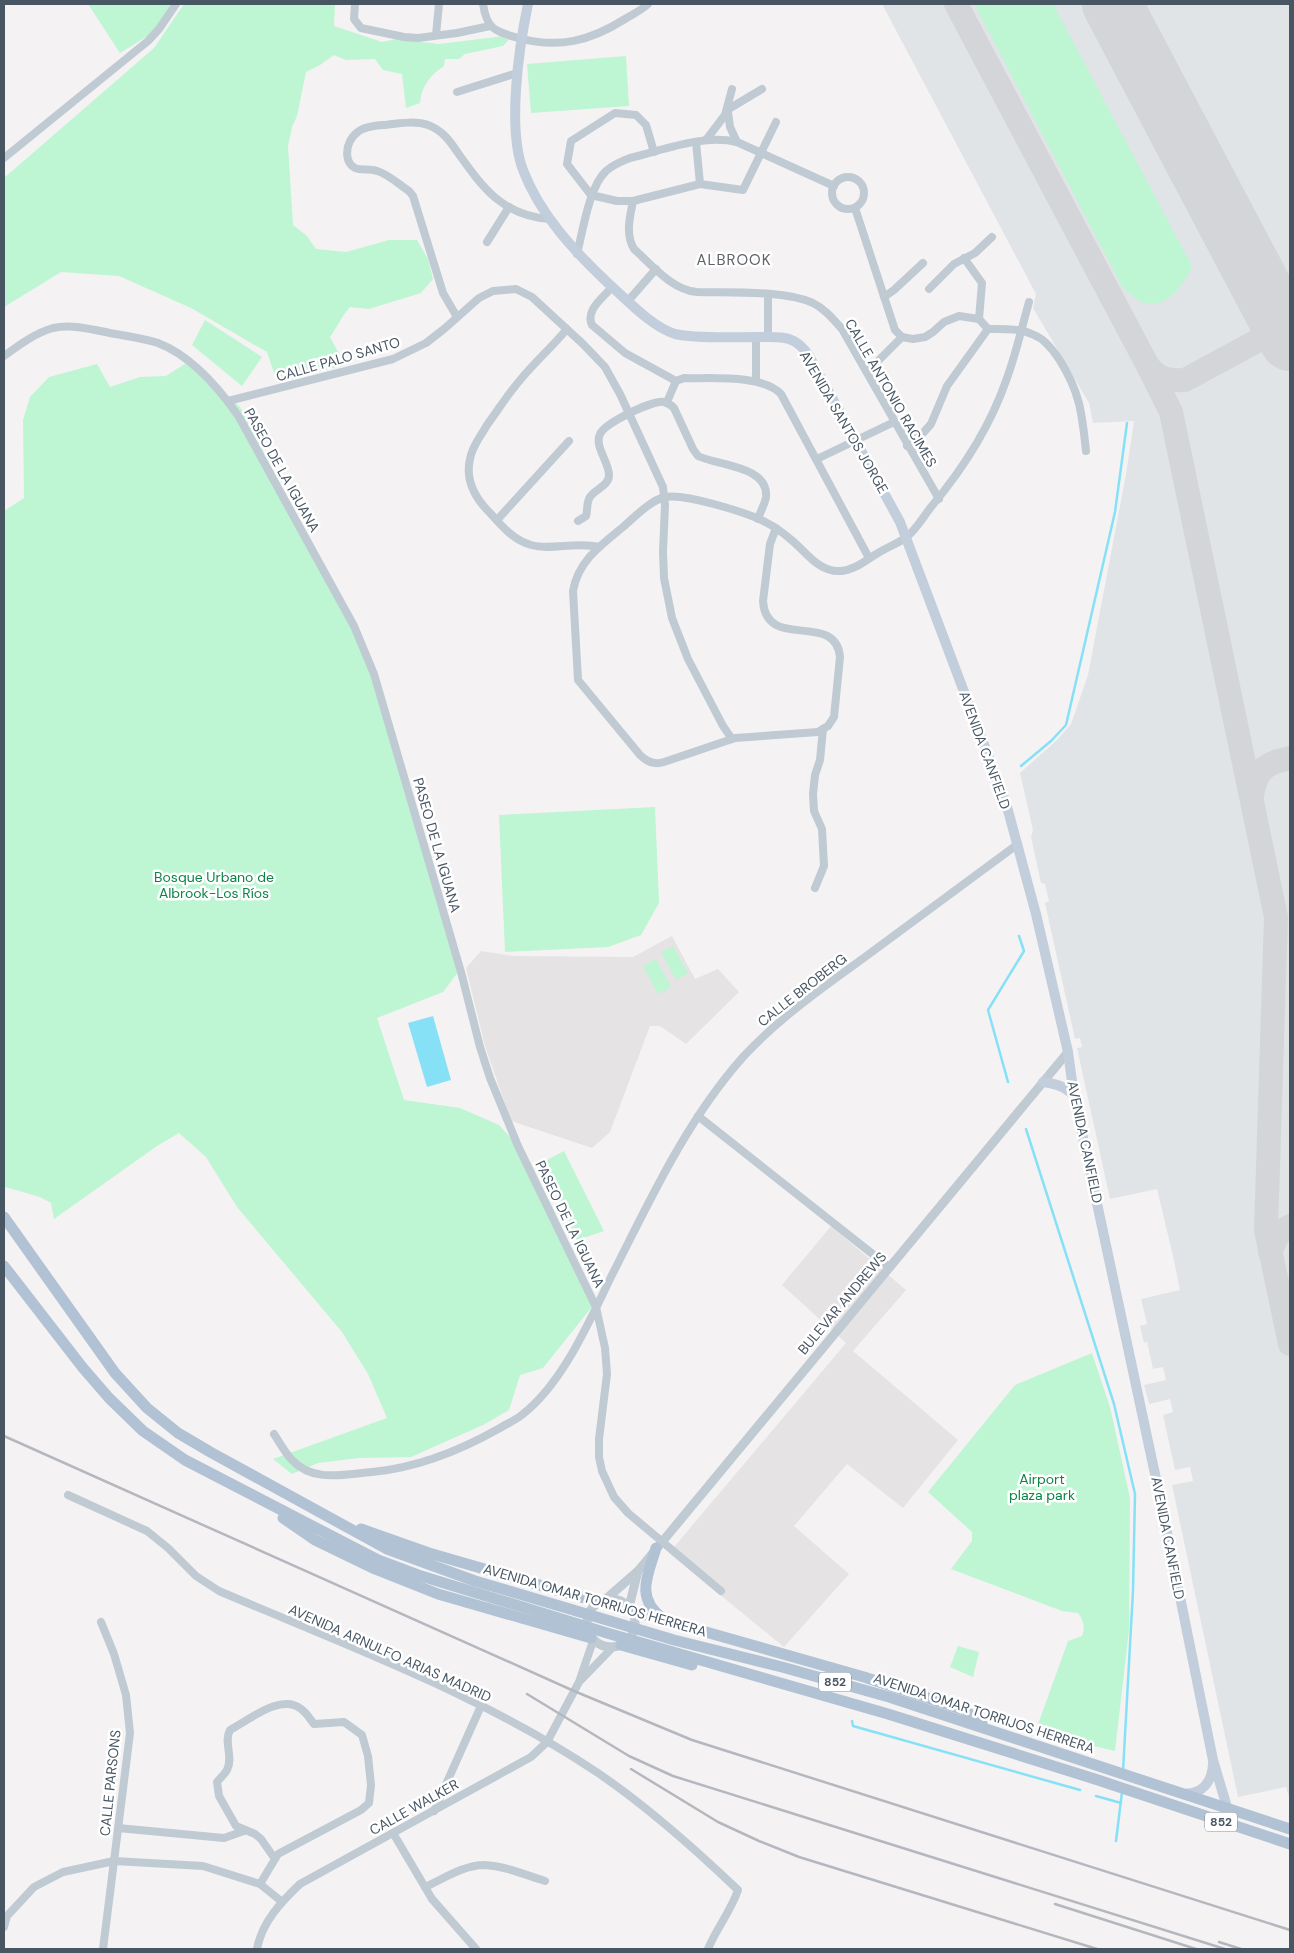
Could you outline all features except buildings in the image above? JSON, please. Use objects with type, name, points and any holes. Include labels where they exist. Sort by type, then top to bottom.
[{"type":"main road","name":"AVENIDA SANTOS JORGE","points":[[528,4],[521,38],[517,73],[516,120],[519,156],[530,186],[550,219],[577,254],[655,324],[675,334],[768,337],[790,340],[806,350],[894,509],[905,538]]},
{"type":"main road","name":"AVENIDA CANFIELD","points":[[905,538],[997,778],[1018,844],[1036,914],[1068,1052],[1074,1096],[1152,1459],[1213,1760]]},
{"type":"main road","points":[[1043,1082],[1054,1083],[1066,1088],[1074,1096]]},
{"type":"main road","name":"AVENIDA OMAR TORRIJOS HERRERA","points":[[4,1217],[114,1373],[147,1408],[178,1433],[308,1507],[387,1549],[475,1581],[554,1615],[674,1640],[835,1682],[995,1730],[1290,1829]]},
{"type":"main road","name":"AVENIDA OMAR TORRIJOS HERRERA","points":[[4,1266],[82,1368],[142,1431],[185,1460],[378,1560],[418,1575],[554,1615],[673,1655],[879,1711],[1098,1780],[1290,1844]]},
{"type":"main road","points":[[308,1507],[358,1528],[429,1553],[602,1601]]},
{"type":"main road","points":[[659,1545],[645,1582],[645,1593],[652,1608],[665,1620]]},
{"type":"main road","points":[[554,1615],[558,1623],[567,1612],[567,1601],[557,1590]]},
{"type":"main road","points":[[631,1609],[679,1625],[864,1677],[964,1710],[995,1730]]},
{"type":"main road","points":[[554,1615],[592,1639]]},
{"type":"main road","points":[[673,1655],[662,1649],[662,1639],[669,1628],[679,1625]]},
{"type":"main road","points":[[617,1647],[673,1655]]},
{"type":"main road","points":[[1184,1794],[1198,1791],[1205,1786],[1210,1778],[1213,1760]]},
{"type":"main road","points":[[1213,1760],[1227,1807]]},
{"type":"street","points":[[4,158],[148,41],[164,23],[176,4]]},
{"type":"street","points":[[356,4],[354,19],[361,28],[392,35],[418,38],[490,26]]},
{"type":"street","points":[[436,35],[439,4]]},
{"type":"street","points":[[483,4],[490,26],[500,33],[537,42],[556,44],[583,40],[609,29],[646,5]]},
{"type":"street","points":[[457,92],[517,73]]},
{"type":"street","points":[[706,140],[719,125],[727,110],[732,89]]},
{"type":"street","points":[[727,110],[762,89]]},
{"type":"street","points":[[727,110],[730,127],[737,142]]},
{"type":"street","points":[[654,152],[646,125],[636,115],[615,113],[571,141],[567,164],[591,195],[617,201],[632,201],[700,184],[743,190],[776,122]]},
{"type":"street","points":[[457,317],[443,293],[413,196],[409,191],[379,171],[356,169],[352,166],[347,153],[351,140],[360,130],[374,125],[410,123],[432,127],[441,132],[450,141],[489,193],[509,207],[536,218],[550,219]]},
{"type":"street","points":[[577,254],[591,195],[606,171],[618,163],[654,152],[706,140],[737,142],[834,186]]},
{"type":"street","points":[[696,142],[700,184]]},
{"type":"street","points":[[842,178],[853,178],[862,184],[863,200],[855,208],[845,210],[836,204],[832,196],[834,186],[842,178]]},
{"type":"street","name":"CALLE ANTONIO RACIMES","points":[[632,201],[628,234],[630,242],[634,249],[677,287],[689,292],[786,295],[800,298],[827,312],[842,329],[938,498]]},
{"type":"street","points":[[487,242],[509,207]]},
{"type":"street","points":[[855,208],[892,325],[902,337],[913,339],[925,337],[953,317],[963,316],[979,320],[988,330],[1021,331],[1036,335],[1051,347],[1070,376],[1078,394],[1086,451]]},
{"type":"street","points":[[929,290],[954,264],[975,253],[992,237]]},
{"type":"street","points":[[964,258],[982,282],[979,320]]},
{"type":"street","points":[[884,297],[923,263]]},
{"type":"street","points":[[628,301],[656,269]]},
{"type":"street","points":[[612,287],[591,312],[590,319],[592,325],[625,353],[676,381]]},
{"type":"street","name":"CALLE PALO SANTO","points":[[228,401],[393,359],[426,343],[486,293],[500,289],[516,290],[535,300],[589,350],[605,368],[617,387],[663,487],[665,497],[663,561],[672,618],[688,659],[723,726],[732,739]]},
{"type":"street","points":[[768,295],[768,337]]},
{"type":"street","points":[[776,528],[770,544],[763,605],[766,614],[773,623],[782,628],[827,635],[835,641],[840,651],[836,712],[831,722],[823,729],[812,733],[746,736],[664,762],[648,761],[640,755],[581,686],[576,674],[573,590],[581,566],[599,547],[652,503],[665,497],[673,496],[691,499],[758,519],[776,528],[816,563],[827,570],[848,570],[905,538],[966,461],[990,420],[1008,377],[1029,302]]},
{"type":"street","name":"PASEO DE LA IGUANA","points":[[4,356],[36,334],[52,328],[77,327],[150,340],[174,351],[200,370],[228,401],[239,417],[316,554],[366,653],[374,674],[461,972],[490,1078],[515,1139],[596,1308],[605,1348],[606,1374],[599,1457],[602,1471],[617,1501],[659,1545],[721,1591]]},
{"type":"street","points":[[567,329],[509,394],[476,442],[472,452],[469,471],[472,488],[479,501],[518,540],[532,546],[575,544],[599,547]]},
{"type":"street","points":[[907,446],[931,424],[947,386],[988,330]]},
{"type":"street","points":[[756,337],[756,381]]},
{"type":"street","points":[[879,360],[902,337]]},
{"type":"street","points":[[667,402],[676,381],[684,378],[756,381],[772,386],[782,394],[869,558]]},
{"type":"street","points":[[578,521],[586,516],[589,498],[609,478],[599,443],[600,433],[630,414],[659,402],[667,402],[674,408],[698,456],[753,473],[762,479],[766,487],[766,500],[758,519]]},
{"type":"street","points":[[817,459],[894,422]]},
{"type":"street","points":[[497,520],[569,440]]},
{"type":"street","points":[[814,888],[824,866],[822,829],[814,811],[813,794],[815,775],[820,760],[823,729]]},
{"type":"street","name":"CALLE BROBERG","points":[[274,1434],[294,1462],[316,1475],[331,1475],[377,1471],[422,1462],[470,1444],[522,1415],[545,1392],[570,1356],[672,1158],[698,1116],[743,1058],[783,1019],[1018,844]]},
{"type":"street","name":"BULEVAR ANDREWS","points":[[602,1601],[638,1571],[1068,1052]]},
{"type":"street","points":[[698,1116],[889,1267]]},
{"type":"street","name":"AVENIDA ARNULFO ARIAS MADRID","points":[[68,1495],[147,1531],[168,1548],[196,1576],[220,1591],[437,1684],[548,1742],[599,1774],[694,1848],[738,1890],[734,1902],[719,1925],[708,1949]]},
{"type":"street","name":"BULEVAR ANDREWS","points":[[631,1609],[638,1571]]},
{"type":"street","points":[[618,1600],[631,1609],[635,1620],[634,1630],[629,1639],[617,1647],[603,1646],[592,1639],[586,1622],[588,1614],[602,1601],[618,1600]]},
{"type":"street","name":"CALLE PARSONS","points":[[101,1622],[114,1654],[126,1694],[130,1732],[104,1949]]},
{"type":"street","name":"CALLE WALKER","points":[[255,1948],[271,1915],[281,1901],[300,1884],[531,1756],[548,1742],[579,1682],[592,1639]]},
{"type":"street","name":"CALLE WALKER","points":[[579,1682],[617,1647]]},
{"type":"street","points":[[260,1884],[275,1859],[278,1854],[361,1810],[369,1803],[371,1785],[368,1756],[362,1735],[344,1722],[314,1724],[301,1708],[287,1703],[277,1704],[230,1730],[228,1735],[229,1761],[227,1770],[217,1782],[217,1790],[236,1826],[244,1831],[255,1834],[261,1839],[275,1859]]},
{"type":"street","points":[[434,1811],[481,1706]]},
{"type":"street","points":[[118,1828],[224,1838],[244,1831]]},
{"type":"street","points":[[393,1833],[432,1899],[476,1949]]},
{"type":"street","points":[[4,1927],[7,1916],[34,1887],[64,1872],[114,1861],[203,1866],[260,1884],[281,1901]]},
{"type":"street","points":[[425,1887],[461,1870],[484,1865],[502,1868],[545,1881]]},
{"type":"shaded area","points":[[882,4],[1290,4],[1290,1800],[1286,1787],[1238,1797],[1172,1485],[1193,1481],[1190,1467],[1175,1470],[1163,1415],[1173,1412],[1170,1399],[1149,1404],[1144,1385],[1166,1380],[1163,1367],[1153,1369],[1147,1342],[1144,1343],[1140,1326],[1147,1324],[1141,1299],[1180,1290],[1173,1256],[1157,1189],[1110,1199],[1077,1048],[1082,1047],[1080,1038],[1075,1039],[1045,903],[1049,901],[1045,884],[1041,883],[1031,837],[1033,830],[1020,773],[1057,740],[1071,724],[1088,675],[1126,474],[1134,421],[1093,423],[1089,403],[1033,308],[1036,294]]},
{"type":"shaded area","points":[[672,936],[695,979],[718,969],[739,992],[686,1044],[660,1026],[650,1026],[610,1132],[592,1148],[511,1121],[485,1046],[466,968],[481,951],[513,956],[633,957]]},
{"type":"shaded area","points":[[831,1226],[906,1290],[853,1351],[958,1440],[903,1508],[847,1464],[794,1526],[849,1574],[784,1647],[669,1553],[846,1343],[782,1285]]},
{"type":"green space","points":[[88,4],[170,4],[164,26],[120,53]]},
{"type":"green space","points":[[184,4],[335,4],[334,26],[382,42],[396,39],[439,44],[513,35],[503,46],[465,54],[459,59],[445,59],[444,66],[434,73],[424,87],[420,103],[406,108],[402,74],[383,70],[375,59],[346,60],[334,55],[306,72],[297,116],[292,127],[288,146],[293,225],[307,236],[316,249],[346,252],[389,240],[417,240],[428,259],[433,279],[421,293],[369,309],[350,307],[330,337],[345,365],[277,382],[267,352],[191,308],[119,276],[61,272],[4,307],[4,178],[154,48]]},
{"type":"green space","points":[[974,4],[1053,4],[1192,266],[1179,288],[1166,300],[1150,304],[1142,302],[1134,298],[1123,288]]},
{"type":"green space","points":[[626,56],[629,106],[531,113],[527,64]]},
{"type":"green space","points":[[205,320],[262,357],[242,386],[192,345]]},
{"type":"green space","name":"Bosque Urbano de Albrook-Los Ríos","points":[[191,360],[240,407],[311,543],[372,670],[459,971],[443,992],[377,1018],[404,1100],[460,1108],[499,1125],[520,1148],[552,1206],[595,1303],[543,1368],[520,1375],[509,1410],[483,1425],[411,1457],[359,1458],[318,1463],[292,1474],[273,1459],[387,1418],[368,1374],[342,1332],[237,1207],[206,1157],[179,1133],[157,1146],[54,1219],[51,1203],[40,1197],[5,1187],[4,1184],[4,511],[24,498],[23,420],[30,397],[49,377],[97,364],[110,387],[140,377],[166,376]]},
{"type":"green space","points":[[655,807],[659,903],[641,935],[608,947],[505,952],[499,815]]},
{"type":"green space","points":[[673,946],[688,973],[676,980],[661,952]]},
{"type":"green space","points":[[656,959],[671,987],[658,994],[643,966]]},
{"type":"green space","points":[[564,1151],[604,1231],[577,1240],[543,1162]]},
{"type":"green space","name":"Airport plaza park","points":[[1092,1353],[1110,1407],[1130,1498],[1129,1630],[1115,1751],[1036,1730],[1068,1641],[1082,1636],[1084,1627],[1082,1619],[1078,1613],[1062,1611],[951,1569],[972,1541],[972,1532],[928,1492],[1015,1385]]},
{"type":"green space","points":[[958,1646],[979,1652],[973,1677],[950,1667]]},
{"type":"water","points":[[433,1016],[451,1080],[427,1087],[408,1023]]},
{"type":"waterway","points":[[1021,766],[1051,741],[1066,725],[1115,512],[1127,423]]},
{"type":"waterway","points":[[1008,1082],[988,1010],[1024,951],[1019,936]]},
{"type":"waterway","points":[[1026,1129],[1114,1404],[1135,1494],[1133,1591],[1123,1771]]},
{"type":"waterway","points":[[852,1721],[853,1726],[1080,1790]]},
{"type":"waterway","points":[[1116,1841],[1122,1792]]},
{"type":"waterway","points":[[1096,1796],[1121,1803]]},
{"type":"taxiway","points":[[956,4],[1171,412],[1276,917],[1266,1230],[1290,1344]]},
{"type":"taxiway","points":[[1148,366],[1156,374],[1165,378],[1185,380],[1283,327]]},
{"type":"taxiway","points":[[1252,796],[1256,780],[1263,769],[1274,762],[1290,758]]},
{"type":"taxiway","points":[[1270,1252],[1279,1233],[1290,1226]]},
{"type":"runway","points":[[1112,4],[1290,341]]},
{"type":"railway","points":[[4,1436],[574,1691],[692,1740],[1290,1930]]},
{"type":"railway","points":[[527,1694],[629,1756],[673,1776],[1225,1949]]},
{"type":"railway","points":[[631,1769],[718,1822],[799,1857],[1097,1949]]},
{"type":"railway","points":[[1055,1904],[1196,1949]]},
{"type":"railway","points":[[1219,1942],[1241,1949]]},
{"type":"district","name":"ALBROOK","points":[[734,260]]}]
